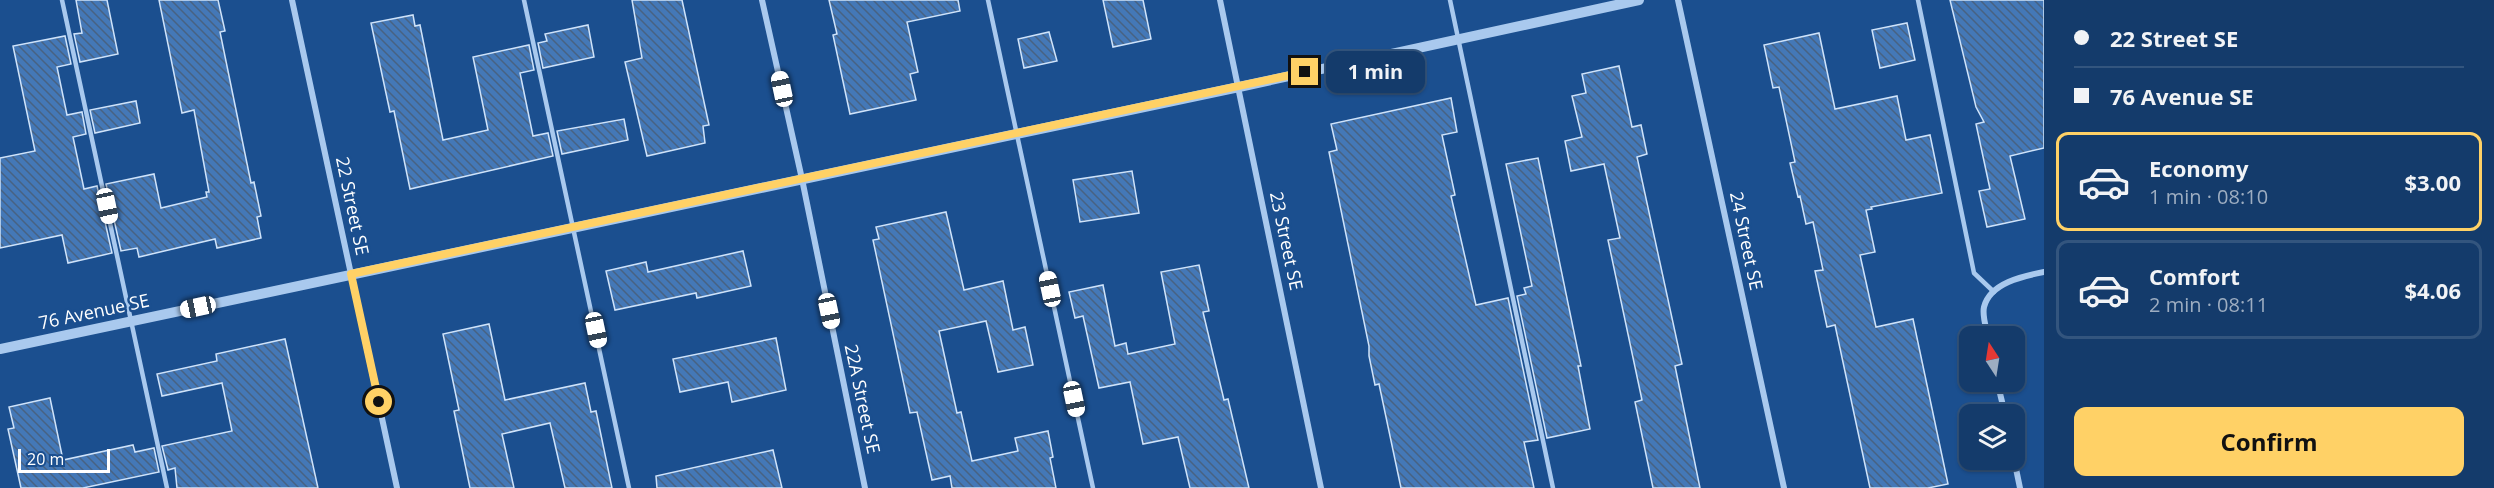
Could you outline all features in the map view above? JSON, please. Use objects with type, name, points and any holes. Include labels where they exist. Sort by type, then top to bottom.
[{"type":"street","name":"22 Street SE","points":[[292,0],[397,488]]},
{"type":"street","name":"22A Street SE","points":[[762,0],[802,179],[865,488]]},
{"type":"street","name":"23 Street SE","points":[[1220,0],[1321,488]]},
{"type":"street","name":"76 Avenue SE","points":[[0,348],[1239,87],[1639,0]]},
{"type":"street","name":"24 Street SE","points":[[1678,0],[1784,488]]},
{"type":"street","points":[[1987,326],[1984,308],[1994,292],[2013,280],[2044,272]]},
{"type":"street","points":[[2016,470],[2020,488]]},
{"type":"lane","points":[[62,0],[167,488]]},
{"type":"lane","points":[[524,0],[629,488]]},
{"type":"lane","points":[[988,0],[1093,488]]},
{"type":"lane","points":[[1450,0],[1553,488]]},
{"type":"lane","points":[[1918,0],[1974,273],[1994,292]]},
{"type":"building","points":[[76,0],[107,0],[118,54],[80,62],[74,34],[82,33]]},
{"type":"building","points":[[159,0],[218,0],[225,31],[220,32],[251,183],[254,182],[261,216],[257,217],[261,238],[217,248],[215,239],[139,257],[137,248],[121,251],[106,184],[154,174],[161,208],[207,197],[206,192],[209,192],[194,110],[182,113]]},
{"type":"building","points":[[632,0],[682,0],[709,125],[703,126],[705,143],[647,156],[625,62],[642,58]]},
{"type":"building","points":[[829,0],[958,0],[960,11],[907,22],[918,72],[910,74],[916,100],[850,114],[833,35],[837,34]]},
{"type":"building","points":[[1103,0],[1143,0],[1151,39],[1113,47]]},
{"type":"building","points":[[1950,0],[2044,0],[2044,148],[2010,156],[2025,219],[1987,227],[1979,191],[1990,189],[1976,124],[1984,122],[1976,107]]},
{"type":"building","points":[[413,15],[415,26],[420,25],[443,140],[488,130],[473,57],[529,45],[534,70],[520,73],[533,136],[548,133],[553,156],[410,189],[394,111],[390,112],[371,23]]},
{"type":"building","points":[[1907,23],[1915,60],[1880,68],[1872,30]]},
{"type":"building","points":[[588,25],[594,57],[543,68],[538,43],[547,41],[545,34]]},
{"type":"building","points":[[1049,32],[1057,61],[1024,68],[1018,39]]},
{"type":"building","points":[[1819,33],[1835,109],[1897,96],[1906,140],[1930,135],[1942,193],[1871,207],[1872,209],[1866,210],[1875,252],[1860,255],[1876,327],[1913,319],[1948,484],[1928,488],[1870,488],[1835,325],[1827,327],[1815,271],[1823,270],[1813,222],[1806,224],[1800,196],[1798,197],[1790,163],[1795,162],[1779,87],[1773,88],[1764,45]]},
{"type":"building","points":[[65,36],[71,64],[57,67],[67,115],[82,112],[86,134],[73,137],[84,189],[97,186],[112,253],[68,263],[62,235],[0,248],[0,158],[35,151],[13,46]]},
{"type":"building","points":[[1619,66],[1632,127],[1641,125],[1647,154],[1637,157],[1682,364],[1675,366],[1700,488],[1653,488],[1635,402],[1642,400],[1608,240],[1620,238],[1604,164],[1571,171],[1565,141],[1582,137],[1572,96],[1586,93],[1582,74]]},
{"type":"building","points":[[1451,98],[1457,132],[1442,135],[1455,195],[1451,196],[1476,305],[1508,298],[1538,440],[1524,442],[1534,488],[1401,488],[1379,384],[1375,385],[1329,152],[1337,150],[1331,124]]},
{"type":"building","points":[[136,101],[140,123],[95,133],[90,110]]},
{"type":"building","points":[[624,119],[628,140],[562,154],[557,131]]},
{"type":"building","points":[[1538,158],[1581,366],[1578,366],[1590,429],[1547,438],[1517,296],[1526,294],[1524,288],[1532,286],[1506,164]]},
{"type":"building","points":[[1132,171],[1139,213],[1080,222],[1073,180]]},
{"type":"building","points":[[946,212],[964,290],[1003,281],[1013,330],[1025,327],[1033,365],[998,372],[986,321],[939,331],[957,413],[961,412],[972,461],[1018,451],[1015,438],[1048,431],[1056,488],[952,488],[950,476],[932,480],[917,412],[910,413],[873,240],[879,239],[876,227]]},
{"type":"building","points":[[743,251],[751,286],[697,298],[696,293],[615,310],[606,271],[646,262],[648,272]]},
{"type":"building","points":[[1199,265],[1209,311],[1203,312],[1224,400],[1228,399],[1249,488],[1190,488],[1178,437],[1143,444],[1130,382],[1099,388],[1083,316],[1075,318],[1069,292],[1103,285],[1115,346],[1126,343],[1128,354],[1175,344],[1161,272]]},
{"type":"building","points":[[489,324],[505,400],[585,383],[591,412],[596,411],[612,488],[565,488],[550,423],[502,434],[514,488],[470,488],[454,411],[459,410],[443,334]]},
{"type":"building","points":[[776,338],[786,390],[732,402],[728,382],[680,392],[673,359]]},
{"type":"building","points":[[285,339],[318,488],[177,488],[175,468],[168,470],[162,446],[232,431],[222,383],[162,396],[157,374],[217,361],[216,354]]},
{"type":"building","points":[[50,398],[63,460],[133,445],[135,452],[154,448],[159,472],[83,488],[21,488],[8,429],[14,428],[9,407]]},
{"type":"building","points":[[773,450],[782,488],[657,488],[656,476]]},
{"type":"route","points":[[379,402],[351,274],[1305,72]]}]
